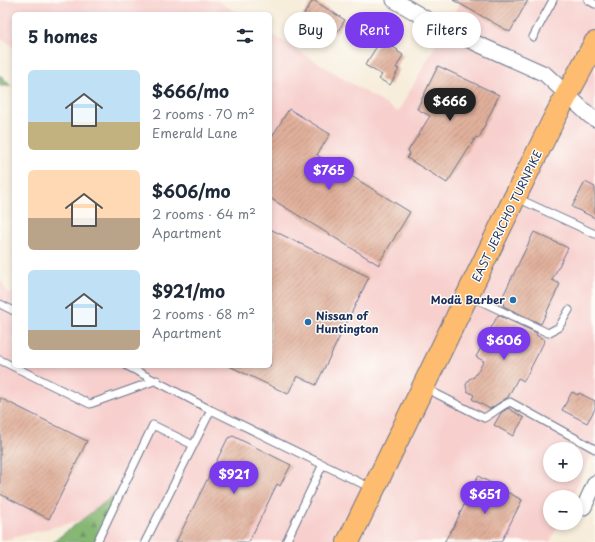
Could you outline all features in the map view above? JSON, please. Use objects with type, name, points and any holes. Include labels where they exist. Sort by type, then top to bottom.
[{"type":"main road","name":"EAST JERICHO TURNPIKE","points":[[348,542],[515,197],[595,43]]},
{"type":"street","points":[[394,0],[442,28],[545,74],[595,119]]},
{"type":"street","points":[[584,507],[595,483]]},
{"type":"lane","points":[[532,37],[553,0]]},
{"type":"lane","points":[[588,0],[595,4]]},
{"type":"lane","points":[[515,197],[595,234]]},
{"type":"lane","points":[[468,295],[548,334],[559,327],[569,310]]},
{"type":"lane","points":[[0,304],[12,310]]},
{"type":"lane","points":[[0,360],[12,366]]},
{"type":"lane","points":[[16,368],[90,404],[157,380]]},
{"type":"lane","points":[[131,368],[157,380],[211,410],[374,489]]},
{"type":"lane","points":[[423,387],[484,418],[493,413],[500,406],[510,402],[595,449]]},
{"type":"lane","points":[[145,542],[211,410]]},
{"type":"lane","points":[[97,542],[153,425],[193,445]]},
{"type":"lane","points":[[286,542],[323,464]]},
{"type":"shaded area","points":[[0,0],[216,0],[236,12],[12,12],[12,46],[0,38]]},
{"type":"shaded area","points":[[461,0],[595,0],[595,448],[583,474],[583,442],[543,442],[543,482],[579,482],[575,490],[543,490],[543,530],[556,530],[550,542],[83,542],[94,517],[0,541],[0,280],[10,295],[12,292],[12,368],[272,368],[272,34],[284,42],[284,48],[294,48],[398,112],[434,48],[481,48],[481,12],[454,12]]},
{"type":"green space","points":[[0,75],[11,86],[0,86]]},
{"type":"green space","points":[[117,493],[97,542],[53,542]]},
{"type":"building","points":[[313,0],[332,12],[305,12]]},
{"type":"building","points":[[453,0],[528,0],[510,32],[481,16],[481,12],[474,12]]},
{"type":"building","points":[[337,15],[345,20],[337,32]]},
{"type":"building","points":[[376,48],[395,48],[403,55],[396,68],[399,69],[390,85],[379,79],[382,75],[365,65]]},
{"type":"building","points":[[438,66],[499,95],[479,138],[476,137],[447,183],[407,158],[410,153],[408,151],[430,116],[417,109]]},
{"type":"building","points":[[289,109],[330,134],[317,155],[410,212],[379,265],[272,199],[272,137]]},
{"type":"building","points":[[585,182],[595,187],[595,218],[572,207]]},
{"type":"building","name":"Nissan of Huntington","points":[[272,230],[369,277],[316,385],[297,376],[288,394],[233,368],[272,368]]},
{"type":"building","points":[[534,232],[568,248],[552,280],[560,284],[541,324],[503,306],[504,304],[500,302]]},
{"type":"building","points":[[498,315],[537,333],[536,335],[545,340],[524,381],[518,378],[508,397],[490,409],[472,399],[474,395],[467,391],[466,385],[469,379],[474,377],[484,361],[476,357]]},
{"type":"building","points":[[572,392],[578,395],[579,393],[595,401],[595,409],[587,423],[562,410]]},
{"type":"building","points":[[0,398],[87,441],[49,519],[0,494]]},
{"type":"building","points":[[508,408],[524,418],[513,436],[494,425],[501,413]]},
{"type":"building","points":[[233,436],[291,465],[280,486],[277,484],[249,542],[176,542],[228,438]]},
{"type":"building","points":[[478,476],[522,500],[501,542],[444,542],[454,526]]},
{"type":"place","name":"Modä Barber","points":[[513,300]]},
{"type":"place","name":"Nissan of Huntington","points":[[308,322]]}]
